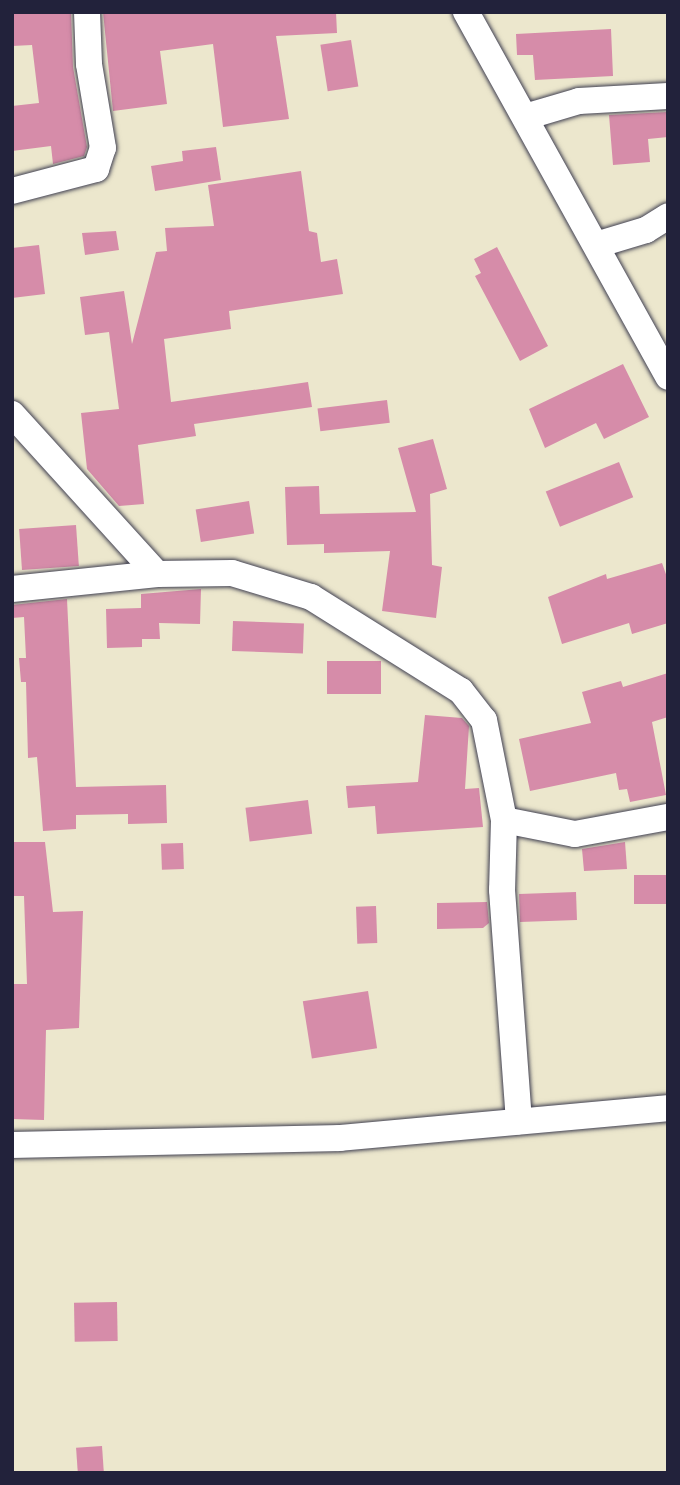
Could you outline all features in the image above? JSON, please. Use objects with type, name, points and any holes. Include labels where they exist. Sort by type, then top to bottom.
[{"type":"street","points":[[12,191],[96,169],[103,148],[89,64],[87,12]]},
{"type":"street","points":[[467,12],[668,377]]},
{"type":"street","points":[[524,117],[579,102],[668,96]]},
{"type":"street","points":[[596,245],[646,230],[668,216]]},
{"type":"street","points":[[12,414],[157,575]]},
{"type":"street","points":[[12,589],[157,575],[232,573],[311,597],[461,691],[484,720],[504,820],[502,890],[519,1121]]},
{"type":"street","points":[[504,820],[575,834],[668,817]]},
{"type":"street","points":[[12,1145],[340,1138],[668,1108]]},
{"type":"building","points":[[12,12],[71,12],[73,67],[87,147],[84,156],[53,164],[51,146],[12,151],[12,106],[39,103],[32,45],[12,46]]},
{"type":"building","points":[[103,12],[336,12],[337,33],[276,36],[289,119],[223,127],[213,44],[160,51],[167,104],[113,111]]},
{"type":"building","points":[[611,29],[613,76],[535,80],[533,55],[517,55],[516,34]]},
{"type":"building","points":[[351,40],[358,86],[328,91],[320,45]]},
{"type":"building","points":[[668,112],[668,137],[648,139],[650,162],[613,165],[609,115]]},
{"type":"building","points":[[216,147],[221,180],[155,191],[151,166],[183,161],[182,151]]},
{"type":"building","points":[[301,171],[309,231],[317,233],[321,262],[337,259],[343,294],[229,311],[231,329],[164,339],[171,402],[308,382],[312,407],[194,424],[196,436],[138,445],[144,504],[119,506],[87,469],[81,413],[119,409],[109,332],[85,335],[80,297],[124,291],[132,344],[156,252],[167,251],[165,228],[214,226],[208,185]]},
{"type":"building","points":[[116,231],[119,250],[85,255],[82,233]]},
{"type":"building","points":[[39,245],[45,294],[12,298],[12,248]]},
{"type":"building","points":[[497,247],[548,346],[520,361],[475,276],[481,273],[474,259]]},
{"type":"building","points":[[623,364],[649,417],[604,439],[596,423],[545,448],[529,409]]},
{"type":"building","points":[[387,400],[390,423],[320,431],[318,409]]},
{"type":"building","points":[[433,439],[447,489],[430,494],[432,565],[442,567],[436,618],[382,611],[390,551],[324,553],[324,544],[287,545],[285,487],[319,486],[320,514],[416,512],[398,448]]},
{"type":"building","points":[[619,462],[633,497],[560,527],[546,492]]},
{"type":"building","points":[[249,501],[254,534],[201,542],[196,509]]},
{"type":"building","points":[[76,525],[79,566],[22,570],[19,529]]},
{"type":"building","points":[[662,563],[668,580],[668,623],[632,634],[629,623],[562,644],[548,597],[606,574],[607,579]]},
{"type":"building","points":[[201,589],[200,624],[159,623],[160,639],[142,639],[142,647],[107,648],[106,609],[141,608],[141,594]]},
{"type":"building","points":[[67,599],[76,787],[166,785],[167,823],[128,824],[128,814],[76,815],[76,829],[43,831],[37,757],[28,758],[26,682],[21,682],[19,658],[26,658],[24,617],[12,618],[12,605]]},
{"type":"building","points":[[233,621],[304,623],[303,653],[232,651]]},
{"type":"building","points":[[327,661],[381,661],[381,694],[327,694]]},
{"type":"building","points":[[668,673],[668,717],[652,722],[666,795],[630,802],[627,789],[619,790],[616,773],[530,791],[519,739],[591,723],[582,692],[621,681],[623,687]]},
{"type":"building","points":[[425,715],[462,718],[469,726],[465,789],[479,788],[483,827],[377,834],[375,806],[348,808],[346,786],[418,782]]},
{"type":"building","points":[[308,800],[312,834],[250,841],[245,808]]},
{"type":"building","points":[[12,842],[45,842],[53,912],[83,911],[79,1028],[46,1030],[44,1120],[12,1119],[12,984],[27,984],[24,896],[12,896]]},
{"type":"building","points":[[625,842],[627,869],[584,871],[582,849]]},
{"type":"building","points":[[183,843],[184,869],[162,870],[161,844]]},
{"type":"building","points":[[634,875],[668,875],[668,904],[634,904]]},
{"type":"building","points":[[576,892],[577,920],[520,922],[519,894]]},
{"type":"building","points":[[487,902],[489,923],[483,928],[437,929],[437,903]]},
{"type":"building","points":[[376,906],[377,943],[357,944],[356,907]]},
{"type":"building","points":[[368,991],[377,1048],[312,1059],[303,1001]]},
{"type":"building","points":[[117,1302],[118,1341],[75,1342],[74,1303]]},
{"type":"building","points":[[102,1446],[104,1473],[78,1473],[76,1448]]}]
